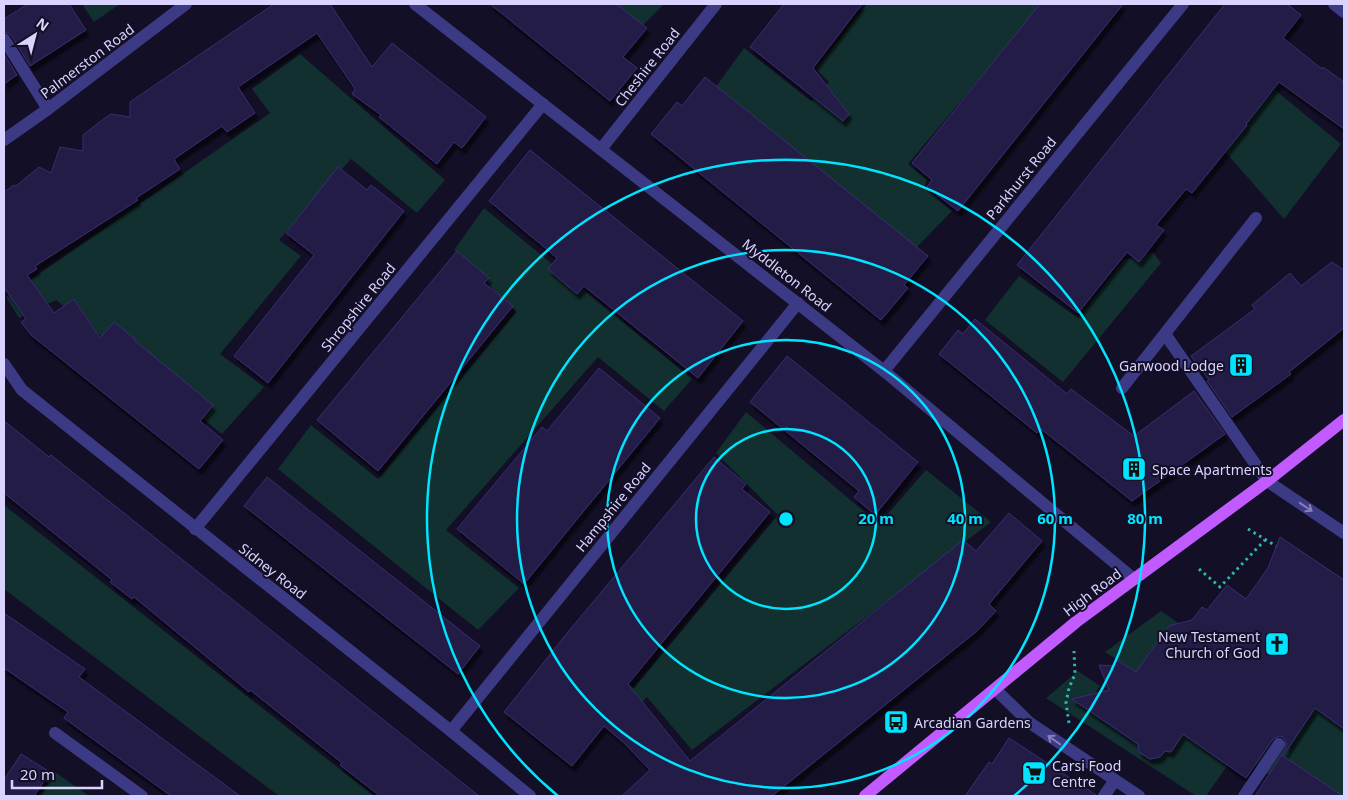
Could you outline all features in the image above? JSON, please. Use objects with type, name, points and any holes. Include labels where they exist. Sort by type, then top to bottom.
[{"type":"main road","name":"High Road","points":[[865,796],[1072,626],[1268,481],[1344,420]]},
{"type":"street","name":"Palmerston Road","points":[[4,140],[48,109],[186,4]]},
{"type":"street","name":"Myddleton Road","points":[[415,4],[884,371],[1134,579]]},
{"type":"street","name":"Cheshire Road","points":[[601,149],[716,4]]},
{"type":"street","name":"Parkhurst Road","points":[[884,371],[1182,4]]},
{"type":"street","points":[[1334,4],[1344,12]]},
{"type":"street","points":[[4,39],[48,109]]},
{"type":"street","name":"Shropshire Road","points":[[195,529],[543,104]]},
{"type":"street","points":[[1122,388],[1256,218]]},
{"type":"street","name":"Hampshire Road","points":[[450,731],[798,303]]},
{"type":"street","points":[[1165,334],[1268,481],[1344,533]]},
{"type":"street","name":"Sidney Road","points":[[4,364],[22,390],[530,796]]},
{"type":"street","points":[[996,689],[1030,723],[1075,755],[1139,796]]},
{"type":"street","points":[[55,733],[142,796]]},
{"type":"street","points":[[1244,796],[1279,744]]},
{"type":"street","points":[[1104,796],[1115,780]]},
{"type":"path","points":[[1248,529],[1276,546]]},
{"type":"path","points":[[1199,569],[1222,588],[1265,540]]},
{"type":"path","points":[[1072,626],[1075,674],[1069,688],[1066,703],[1075,755]]},
{"type":"green space","points":[[82,4],[120,4],[94,22]]},
{"type":"green space","points":[[575,4],[664,4],[626,42]]},
{"type":"green space","points":[[867,4],[1042,4],[908,164],[927,180],[924,188],[952,211],[911,253],[712,92],[744,48],[811,101],[829,82],[816,69]]},
{"type":"green space","points":[[300,54],[445,180],[417,213],[351,159],[279,240],[301,256],[220,354],[264,387],[222,434],[56,300],[19,318],[6,297],[270,113],[252,89]]},
{"type":"green space","points":[[1275,90],[1341,144],[1284,219],[1222,148]]},
{"type":"green space","points":[[484,208],[692,379],[664,411],[598,357],[446,530],[519,588],[478,630],[278,469],[311,425],[378,479],[516,312],[454,250]]},
{"type":"green space","points":[[1153,252],[1161,263],[1063,382],[985,320],[1019,276],[1078,318],[1124,260]]},
{"type":"green space","points":[[746,412],[879,524],[926,470],[991,522],[692,750],[647,697],[623,722],[603,666],[634,688],[778,515],[716,453]]},
{"type":"green space","points":[[4,505],[374,796],[279,796],[4,589]]},
{"type":"green space","points":[[1161,611],[1187,629],[1179,624],[1169,626],[1161,635],[1164,640],[1151,652],[1136,672],[1105,652]]},
{"type":"green space","points":[[1238,649],[1344,724],[1344,796],[1299,796],[1237,752],[1206,796],[1196,796],[1046,698],[1078,671],[1100,686],[1095,693],[1089,695],[1087,709],[1138,744],[1139,752],[1150,758],[1160,757]]},
{"type":"green space","points":[[55,772],[89,796],[40,796]]},
{"type":"building","points":[[28,4],[69,4],[86,30],[30,66],[11,35],[4,31],[4,19]]},
{"type":"building","points":[[274,4],[330,4],[372,67],[392,43],[486,117],[462,148],[454,142],[437,164],[379,117],[381,115],[352,94],[355,89],[317,33],[238,87],[255,113],[227,132],[222,126],[174,159],[180,169],[136,198],[138,200],[35,266],[37,269],[27,275],[54,313],[74,299],[100,338],[114,322],[213,405],[200,421],[223,440],[199,469],[31,335],[21,322],[26,319],[6,290],[4,291],[4,192],[14,185],[16,186],[39,167],[51,173],[60,147],[83,151],[83,135],[105,118],[111,114],[130,117],[130,102]]},
{"type":"building","points":[[490,4],[616,4],[647,28],[623,57],[637,68],[610,101]]},
{"type":"building","points":[[784,4],[862,4],[813,68],[849,114],[843,121],[750,47]]},
{"type":"building","points":[[1040,4],[1123,4],[958,211],[927,187],[932,180],[912,163]]},
{"type":"building","points":[[1225,4],[1287,4],[1301,15],[1283,38],[1322,69],[1323,67],[1344,82],[1344,129],[1279,82],[1192,193],[1186,189],[1156,225],[1164,230],[1139,262],[1127,252],[1078,313],[1017,265]]},
{"type":"building","points":[[4,54],[17,75],[4,84]]},
{"type":"building","points":[[705,77],[928,256],[904,285],[908,288],[881,320],[651,134],[677,102],[682,106]]},
{"type":"building","points":[[530,150],[743,321],[698,378],[584,286],[577,294],[548,269],[557,258],[489,201]]},
{"type":"building","points":[[338,167],[367,190],[371,185],[404,211],[268,383],[234,356],[314,255],[286,233]]},
{"type":"building","points":[[457,251],[489,278],[484,283],[513,306],[378,471],[317,420]]},
{"type":"building","points":[[1332,262],[1344,270],[1344,328],[1289,372],[1291,374],[1232,417],[1207,381],[1209,380],[1191,356],[1255,309],[1252,305],[1290,273],[1301,286]]},
{"type":"building","name":"Space Apartments","points":[[975,319],[1067,394],[1071,389],[1134,436],[1194,391],[1225,434],[1132,501],[1041,429],[1037,433],[939,354],[958,330],[963,334]]},
{"type":"building","points":[[787,356],[918,462],[875,515],[854,497],[859,491],[750,402]]},
{"type":"building","points":[[599,368],[660,418],[524,584],[457,529],[542,427],[547,431]]},
{"type":"building","points":[[4,421],[49,457],[51,455],[479,796],[380,796],[340,765],[342,763],[250,690],[249,692],[134,597],[132,599],[110,582],[112,580],[4,493]]},
{"type":"building","points":[[714,457],[746,484],[742,489],[770,512],[628,684],[690,761],[963,540],[976,551],[1009,513],[1042,541],[989,604],[996,611],[977,631],[772,796],[622,796],[650,770],[624,743],[604,726],[572,766],[504,712]]},
{"type":"building","points":[[267,477],[480,646],[458,674],[244,506]]},
{"type":"building","points":[[1280,537],[1344,580],[1344,729],[1315,708],[1283,756],[1343,796],[1255,796],[1286,748],[1286,741],[1283,737],[1279,736],[1273,739],[1246,778],[1183,734],[1171,752],[1165,751],[1160,757],[1150,759],[1139,752],[1138,744],[1072,699],[1109,690],[1099,665],[1114,666],[1117,660],[1136,672],[1169,626],[1192,620],[1202,607],[1207,610],[1227,585],[1246,599],[1268,568]]},
{"type":"building","points":[[4,613],[85,669],[79,677],[240,796],[171,796],[64,718],[68,712],[4,668]]},
{"type":"building","name":"Carsi Food Centre","points":[[1009,738],[1096,796],[965,796],[989,762],[992,764]]},
{"type":"building","points":[[21,754],[50,772],[34,796],[4,796],[4,780]]},
{"type":"place","name":"Garwood Lodge","points":[[1241,365]]},
{"type":"place","name":"Space Apartments","points":[[1134,469]]},
{"type":"place","name":"New Testament Church of God","points":[[1277,644]]},
{"type":"place","name":"Arcadian Gardens","points":[[896,722]]},
{"type":"place","name":"Carsi Food Centre","points":[[1034,773]]}]
